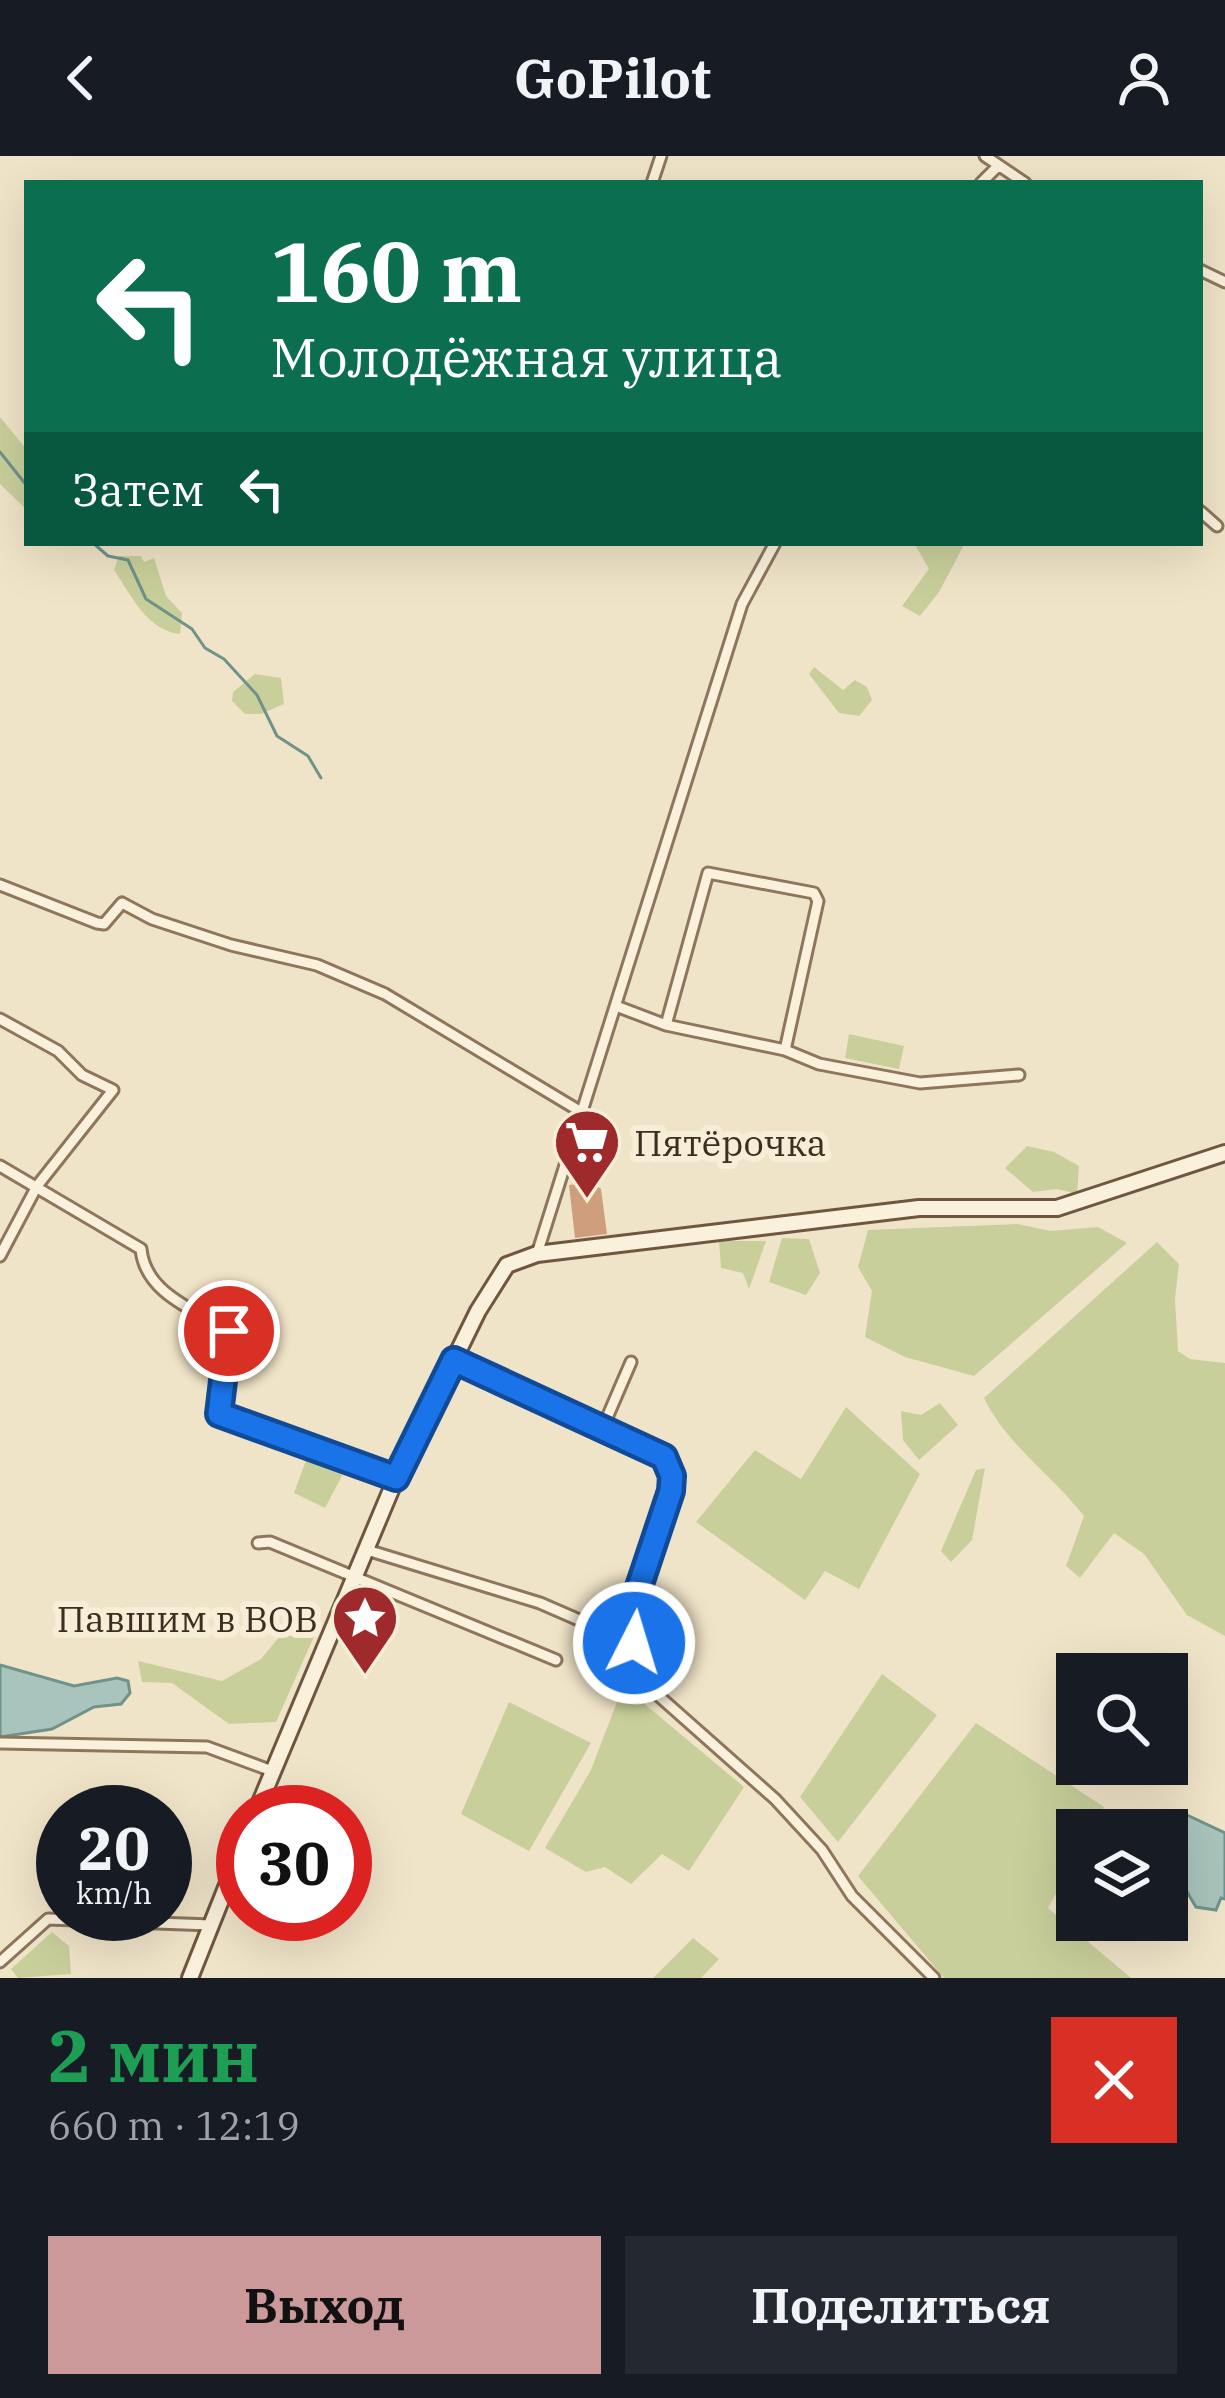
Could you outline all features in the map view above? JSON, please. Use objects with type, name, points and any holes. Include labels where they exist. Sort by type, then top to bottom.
[{"type":"street","points":[[985,156],[1019,180]]},
{"type":"street","points":[[984,180],[998,166]]},
{"type":"street","points":[[1203,514],[1217,526]]},
{"type":"street","points":[[537,1254],[742,604],[773,546]]},
{"type":"street","points":[[665,1025],[708,873],[814,893],[818,901],[785,1050]]},
{"type":"street","points":[[0,885],[104,924],[122,903],[152,919],[317,965],[385,994],[583,1113]]},
{"type":"street","points":[[616,1006],[665,1025],[785,1050],[819,1064],[920,1083],[1019,1075]]},
{"type":"street","points":[[0,1019],[58,1051],[82,1075],[113,1090],[37,1186],[0,1256]]},
{"type":"street","points":[[267,1785],[396,1478],[507,1265],[537,1254],[919,1208],[1057,1208],[1225,1154]]},
{"type":"street","points":[[0,1166],[141,1249],[142,1268],[159,1289],[229,1331],[219,1414],[396,1478]]},
{"type":"street","points":[[454,1360],[664,1457],[672,1476],[669,1503],[631,1620],[640,1674],[665,1705],[776,1799],[822,1850],[852,1896],[934,1978]]},
{"type":"street","points":[[603,1427],[631,1362]]},
{"type":"street","points":[[257,1543],[270,1542],[556,1660]]},
{"type":"street","points":[[367,1550],[540,1603],[586,1623]]},
{"type":"street","points":[[0,1743],[207,1747],[272,1771]]},
{"type":"street","points":[[190,1978],[216,1915]]},
{"type":"street","points":[[0,1962],[48,1919],[212,1925]]},
{"type":"green space","points":[[0,417],[24,446],[24,507],[0,484]]},
{"type":"green space","points":[[916,546],[963,546],[920,616],[902,606],[929,569]]},
{"type":"green space","points":[[119,556],[141,556],[144,562],[154,558],[166,596],[182,613],[180,634],[158,626],[141,610],[114,570]]},
{"type":"green space","points":[[814,667],[843,690],[855,680],[867,687],[872,700],[859,716],[839,713],[809,674]]},
{"type":"green space","points":[[255,674],[281,678],[284,704],[261,714],[245,714],[232,701],[233,692]]},
{"type":"green space","points":[[849,1034],[904,1046],[899,1069],[845,1058]]},
{"type":"green space","points":[[1027,1146],[1054,1152],[1079,1166],[1077,1194],[1057,1189],[1033,1192],[1005,1168]]},
{"type":"green space","points":[[1018,1224],[1050,1231],[1098,1227],[1127,1243],[974,1376],[905,1357],[865,1337],[872,1291],[858,1267],[868,1230]]},
{"type":"green space","points":[[782,1238],[809,1239],[820,1273],[806,1295],[769,1282]]},
{"type":"green space","points":[[719,1241],[766,1241],[749,1289],[743,1273],[721,1268]]},
{"type":"green space","points":[[1157,1242],[1179,1264],[1178,1351],[1190,1359],[1225,1363],[1225,1636],[1187,1615],[1144,1554],[1114,1533],[1080,1578],[1066,1566],[1084,1516],[1004,1430],[984,1398]]},
{"type":"green space","points":[[940,1403],[958,1425],[919,1460],[903,1440],[901,1411],[921,1415]]},
{"type":"green space","points":[[846,1407],[920,1474],[859,1589],[825,1571],[805,1600],[696,1522],[755,1450],[801,1479]]},
{"type":"green space","points":[[308,1455],[345,1470],[325,1508],[294,1493]]},
{"type":"green space","points":[[985,1468],[972,1540],[951,1562],[941,1551],[976,1470]]},
{"type":"green space","points":[[298,1614],[320,1623],[276,1722],[229,1724],[172,1683],[142,1682],[138,1661],[222,1681],[261,1659]]},
{"type":"green space","points":[[882,1674],[937,1715],[838,1842],[800,1797]]},
{"type":"green space","points":[[623,1686],[744,1787],[689,1871],[662,1854],[631,1884],[605,1867],[586,1872],[545,1848],[591,1770]]},
{"type":"green space","points":[[509,1702],[591,1743],[529,1851],[461,1814]]},
{"type":"green space","points":[[976,1723],[1056,1776],[1056,1785],[1070,1785],[1104,1807],[1056,1809],[1056,1894],[1048,1908],[1056,1915],[1056,1941],[1087,1941],[1131,1978],[944,1978],[858,1876]]},
{"type":"green space","points":[[693,1938],[719,1959],[701,1978],[653,1978]]},
{"type":"green space","points":[[42,1941],[63,1941],[69,1946],[71,1974],[18,1978],[11,1969]]},
{"type":"water","points":[[0,1665],[74,1686],[117,1678],[128,1681],[130,1693],[121,1704],[94,1707],[52,1729],[0,1737]]},
{"type":"water","points":[[1188,1815],[1225,1833],[1225,1899],[1221,1898],[1216,1910],[1196,1907],[1188,1893]]},
{"type":"building","name":"Пятёрочка","points":[[592,1182],[601,1189],[607,1234],[575,1238],[569,1185]]},
{"type":"waterway","points":[[0,452],[24,482]]},
{"type":"waterway","points":[[96,546],[108,556],[128,560],[146,599],[192,629],[205,648],[224,659],[257,695],[277,736],[308,756],[321,778]]},
{"type":"place","name":"Пятёрочка","points":[[587,1201]]},
{"type":"place","name":"Павшим в ВОВ","points":[[365,1677]]},
{"type":"route","points":[[229,1331],[219,1414],[396,1478],[454,1360],[664,1457],[672,1476],[671,1491],[632,1608],[634,1643]]}]
